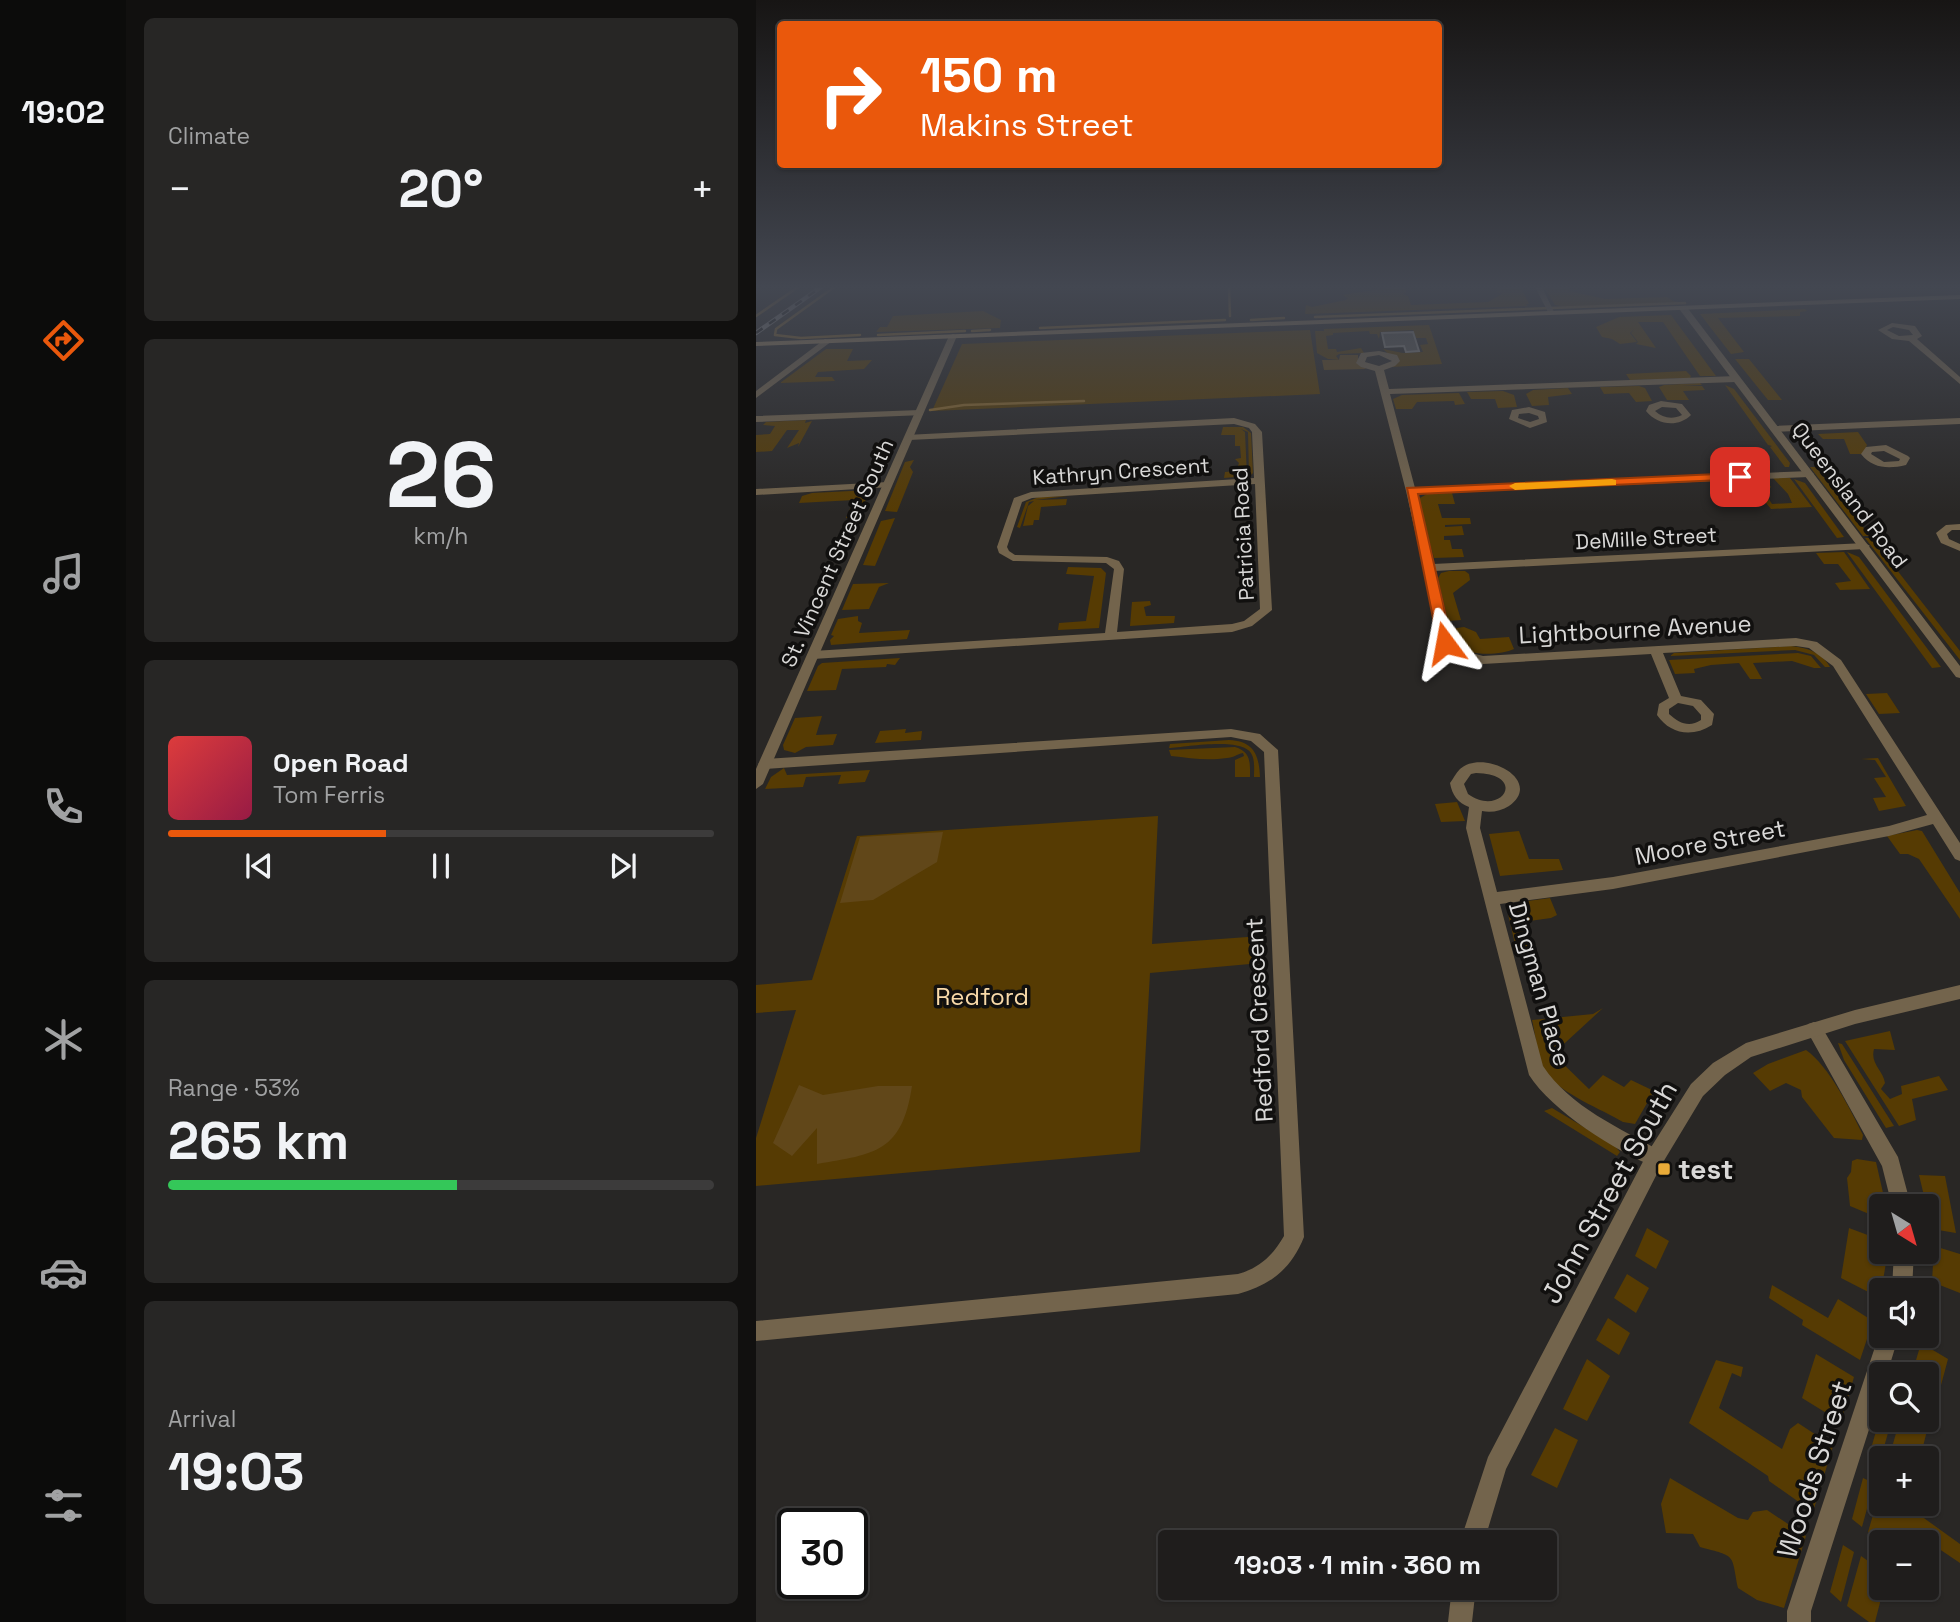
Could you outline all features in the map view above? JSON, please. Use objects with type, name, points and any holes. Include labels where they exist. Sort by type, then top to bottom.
[{"type":"street","points":[[756,395],[802,361]]},
{"type":"street","name":"St. Vincent Street South","points":[[756,784],[942,361]]},
{"type":"street","name":"Queensland Road","points":[[1723,361],[1960,674]]},
{"type":"street","points":[[1936,361],[1960,381]]},
{"type":"street","points":[[1944,368],[1960,367]]},
{"type":"street","name":"Lightbourne Avenue","points":[[1379,369],[1411,491],[1445,643],[1467,657],[1483,660],[1796,642],[1813,645],[1829,654],[1848,679],[1960,855]]},
{"type":"street","points":[[1386,392],[1737,379]]},
{"type":"street","points":[[1648,382],[1661,404]]},
{"type":"street","points":[[1515,387],[1524,410]]},
{"type":"street","points":[[756,419],[920,413]]},
{"type":"street","name":"Patricia Road","points":[[813,654],[1232,628],[1248,624],[1266,610],[1257,432],[1252,426],[1234,421],[909,437]]},
{"type":"street","points":[[1775,429],[1960,421]]},
{"type":"street","points":[[1859,425],[1880,447]]},
{"type":"street","points":[[1411,491],[1810,474]]},
{"type":"street","name":"Kathryn Crescent","points":[[1111,635],[1119,569],[1115,563],[1107,560],[1013,558],[1004,553],[1002,547],[1018,500],[1037,495],[1259,481]]},
{"type":"street","points":[[756,492],[888,485]]},
{"type":"street","points":[[1960,527],[1950,527],[1941,533],[1945,541],[1960,548]]},
{"type":"street","name":"DeMille Street","points":[[1428,568],[1865,547]]},
{"type":"street","points":[[1656,650],[1676,699]]},
{"type":"street","name":"Redford Crescent","points":[[756,1331],[1238,1284],[1255,1280],[1275,1268],[1294,1237],[1271,750],[1255,737],[1231,733],[765,764]]},
{"type":"street","name":"Dingman Place","points":[[1476,806],[1473,828],[1535,1069],[1541,1082],[1556,1097],[1656,1158]]},
{"type":"street","name":"Moore Street","points":[[1490,899],[1613,883],[1889,831],[1935,818]]},
{"type":"street","name":"John Street South","points":[[1476,1530],[1496,1465],[1656,1158],[1697,1090],[1719,1069],[1746,1051],[1814,1029],[1960,992]]},
{"type":"street","points":[[1814,1029],[1891,1163],[1899,1194]]},
{"type":"street","name":"Woods Street","points":[[1799,1622],[1799,1611],[1885,1348]]},
{"type":"street","points":[[1460,1622],[1463,1600]]},
{"type":"green space","points":[[810,361],[871,361],[864,369],[818,372],[815,377],[832,377],[835,381],[780,383]]},
{"type":"green space","points":[[955,361],[1315,361],[1320,394],[932,411]]},
{"type":"green space","points":[[1396,361],[1441,361],[1442,364],[1392,367],[1398,363]]},
{"type":"green space","points":[[1690,361],[1705,361],[1716,376],[1700,376]]},
{"type":"green space","points":[[1736,361],[1750,361],[1782,400],[1768,400]]},
{"type":"green space","points":[[1686,371],[1690,378],[1630,380],[1626,374]]},
{"type":"green space","points":[[1664,385],[1702,385],[1682,386],[1702,386],[1705,390],[1683,391],[1689,400],[1667,400],[1659,387]]},
{"type":"green space","points":[[1725,385],[1734,389],[1790,463],[1789,467],[1785,467]]},
{"type":"green space","points":[[1600,387],[1645,388],[1652,401],[1636,402],[1629,393],[1604,394]]},
{"type":"green space","points":[[1568,388],[1572,394],[1548,397],[1549,405],[1532,406],[1526,394],[1533,390]]},
{"type":"green space","points":[[1503,391],[1514,395],[1517,407],[1498,408],[1495,399],[1471,399],[1467,392]]},
{"type":"green space","points":[[1459,393],[1465,404],[1455,405],[1454,401],[1417,402],[1412,409],[1396,409],[1393,399],[1402,395]]},
{"type":"green space","points":[[806,420],[805,423],[812,421],[798,447],[799,443],[787,448],[799,430],[787,430],[772,451],[756,452],[756,435],[770,434],[775,426],[763,425],[766,422]]},
{"type":"green space","points":[[1223,427],[1243,427],[1251,433],[1253,473],[1249,477],[1248,432],[1241,429],[1245,432],[1247,476],[1224,478],[1225,472],[1236,471],[1239,463],[1235,459],[1241,458],[1240,446],[1235,446],[1235,435],[1221,435]]},
{"type":"green space","points":[[1858,432],[1867,445],[1863,454],[1850,454],[1844,439],[1823,439],[1818,434]]},
{"type":"green space","points":[[914,460],[910,467],[913,472],[897,512],[885,511],[905,462]]},
{"type":"green space","points":[[1810,467],[1816,467],[1870,536],[1863,536]]},
{"type":"green space","points":[[1773,478],[1790,478],[1812,507],[1771,509],[1747,480],[1765,479],[1771,487],[1765,493],[1772,504],[1792,503],[1788,494]]},
{"type":"green space","points":[[1794,479],[1805,483],[1844,537],[1837,538]]},
{"type":"green space","points":[[870,490],[858,518],[846,518],[854,500],[799,503],[802,496],[812,493]]},
{"type":"green space","points":[[1452,493],[1455,504],[1438,504],[1442,518],[1470,518],[1471,524],[1445,525],[1462,526],[1464,535],[1444,536],[1444,540],[1450,540],[1452,549],[1462,549],[1464,557],[1434,558],[1418,499],[1427,494]]},
{"type":"green space","points":[[1068,496],[1035,500],[1067,499],[1066,505],[1041,507],[1039,520],[1034,520],[1033,525],[1023,526],[1028,506],[1034,501],[1029,502],[1020,528],[1017,527],[1026,502],[1039,497]]},
{"type":"green space","points":[[895,518],[875,566],[863,565],[881,521]]},
{"type":"green space","points":[[1865,538],[1872,538],[1960,651],[1960,660]]},
{"type":"green space","points":[[1844,552],[1870,589],[1840,590],[1835,583],[1851,581],[1838,564],[1824,564],[1816,553]]},
{"type":"green space","points":[[1847,552],[1859,557],[1941,667],[1932,668]]},
{"type":"green space","points":[[1068,567],[1101,568],[1106,573],[1099,628],[1058,630],[1059,623],[1086,621],[1094,576],[1066,574]]},
{"type":"green space","points":[[1465,571],[1469,574],[1470,580],[1453,593],[1461,620],[1448,621],[1438,578],[1441,573]]},
{"type":"green space","points":[[889,583],[879,587],[869,609],[842,610],[853,584]]},
{"type":"green space","points":[[1150,601],[1151,605],[1144,607],[1146,616],[1175,616],[1174,623],[1130,626],[1132,602]]},
{"type":"green space","points":[[858,616],[858,621],[862,623],[859,633],[910,630],[907,639],[831,645],[830,640],[834,636],[831,635],[838,619]]},
{"type":"green space","points":[[1464,627],[1476,632],[1480,639],[1509,637],[1514,649],[1485,654],[1462,649],[1454,642],[1450,629]]},
{"type":"green space","points":[[1791,646],[1814,652],[1830,667],[1825,667],[1814,655],[1795,650],[1670,656],[1674,653]]},
{"type":"green space","points":[[1798,653],[1811,656],[1821,668],[1792,661],[1753,663],[1762,679],[1750,679],[1739,663],[1711,665],[1694,669],[1695,673],[1675,674],[1669,660]]},
{"type":"green space","points":[[900,658],[895,665],[887,664],[886,667],[842,669],[836,690],[807,691],[818,666],[822,663]]},
{"type":"green space","points":[[1887,693],[1900,713],[1879,714],[1866,694]]},
{"type":"green space","points":[[822,716],[816,735],[837,734],[833,745],[806,747],[795,753],[784,750],[783,745],[795,718]]},
{"type":"green space","points":[[906,729],[905,733],[922,731],[921,740],[875,743],[880,731]]},
{"type":"green space","points":[[1229,740],[1250,746],[1258,762],[1260,777],[1254,777],[1252,755],[1247,749],[1238,746],[1214,744],[1169,748],[1170,744]]},
{"type":"green space","points":[[1235,747],[1247,755],[1250,777],[1235,777],[1235,760],[1244,756],[1243,753],[1229,758],[1206,759],[1171,756],[1169,750]]},
{"type":"green space","points":[[1878,758],[1906,806],[1879,811],[1873,798],[1886,797],[1874,778],[1886,777],[1875,760],[1861,759]]},
{"type":"green space","points":[[784,768],[787,775],[870,770],[865,782],[838,784],[841,775],[806,777],[803,787],[765,789],[771,777]]},
{"type":"green space","points":[[1457,802],[1465,821],[1441,822],[1435,804]]},
{"type":"green space","name":"Redford","points":[[1158,816],[1152,944],[1261,936],[1261,963],[1150,973],[1140,1152],[756,1186],[756,1138],[796,1010],[756,1013],[756,985],[812,980],[857,836]]},
{"type":"green space","points":[[1519,831],[1529,859],[1559,859],[1563,870],[1500,876],[1489,834]]},
{"type":"green space","points":[[1922,831],[1960,893],[1960,919],[1919,859],[1900,854],[1887,836]]},
{"type":"green space","points":[[1550,898],[1557,915],[1523,922],[1532,956],[1518,957],[1509,908],[1520,902]]},
{"type":"green space","points":[[1603,1008],[1553,1054],[1589,1089],[1603,1075],[1624,1087],[1631,1080],[1654,1091],[1635,1124],[1623,1122],[1562,1088],[1547,1074],[1539,1055],[1532,1020],[1593,1014]]},
{"type":"green space","points":[[1890,1031],[1895,1050],[1874,1049],[1873,1054],[1885,1083],[1881,1089],[1890,1099],[1902,1094],[1901,1086],[1939,1076],[1948,1090],[1912,1099],[1916,1120],[1899,1126],[1845,1041]]},
{"type":"green space","points":[[1838,1043],[1842,1044],[1894,1126],[1886,1128],[1844,1060]]},
{"type":"green space","points":[[1806,1050],[1823,1066],[1838,1089],[1863,1135],[1862,1140],[1834,1138],[1802,1097],[1801,1090],[1786,1083],[1770,1091],[1753,1073],[1768,1064]]},
{"type":"green space","points":[[1552,1108],[1614,1145],[1620,1152],[1617,1156],[1544,1111]]},
{"type":"green space","points":[[1857,1159],[1876,1162],[1883,1194],[1869,1194],[1869,1214],[1850,1206],[1847,1178],[1851,1172],[1852,1161]]},
{"type":"green space","points":[[1919,1175],[1945,1176],[1956,1233],[1939,1230],[1939,1194],[1924,1194]]},
{"type":"green space","points":[[1647,1228],[1669,1241],[1656,1269],[1635,1256]]},
{"type":"green space","points":[[1849,1228],[1869,1236],[1869,1264],[1886,1264],[1883,1278],[1869,1278],[1869,1292],[1841,1278]]},
{"type":"green space","points":[[1939,1248],[1960,1254],[1960,1293],[1939,1285],[1939,1278],[1932,1278],[1933,1264],[1939,1264]]},
{"type":"green space","points":[[1627,1274],[1649,1288],[1636,1313],[1614,1298]]},
{"type":"green space","points":[[1772,1285],[1828,1318],[1838,1299],[1869,1318],[1869,1333],[1860,1360],[1802,1325],[1803,1320],[1769,1298]]},
{"type":"green space","points":[[1608,1318],[1630,1333],[1619,1355],[1596,1340]]},
{"type":"green space","points":[[1920,1348],[1929,1348],[1948,1359],[1939,1393],[1939,1362],[1915,1362]]},
{"type":"green space","points":[[1816,1354],[1854,1377],[1841,1422],[1802,1398]]},
{"type":"green space","points":[[1587,1359],[1610,1376],[1587,1421],[1563,1409]]},
{"type":"green space","points":[[1716,1360],[1743,1367],[1741,1377],[1732,1373],[1719,1408],[1782,1449],[1790,1429],[1798,1423],[1833,1446],[1813,1512],[1769,1481],[1768,1476],[1689,1423]]},
{"type":"green space","points":[[1555,1428],[1578,1440],[1557,1488],[1531,1475]]},
{"type":"green space","points":[[1876,1432],[1888,1432],[1884,1446],[1872,1446]]},
{"type":"green space","points":[[1896,1432],[1927,1432],[1923,1446],[1892,1446]]},
{"type":"green space","points":[[1670,1478],[1738,1518],[1748,1520],[1753,1512],[1767,1510],[1806,1536],[1784,1608],[1757,1600],[1738,1588],[1730,1558],[1700,1547],[1693,1534],[1666,1533],[1661,1504]]},
{"type":"green space","points":[[1863,1478],[1869,1481],[1869,1501],[1862,1527],[1852,1519]]},
{"type":"green space","points":[[1873,1516],[1921,1516],[1960,1544],[1960,1563],[1939,1549],[1939,1530],[1908,1528],[1868,1532]]},
{"type":"green space","points":[[1843,1545],[1854,1552],[1841,1602],[1830,1592]]},
{"type":"green space","points":[[1861,1556],[1869,1562],[1869,1600],[1881,1600],[1875,1622],[1869,1622],[1847,1606]]},
{"type":"shaded area","points":[[1322,361],[1358,361],[1366,369],[1324,370]]},
{"type":"shaded area","points":[[943,832],[937,862],[873,900],[840,903],[860,837]]},
{"type":"shaded area","points":[[799,1085],[823,1095],[878,1086],[912,1086],[901,1125],[883,1146],[855,1157],[817,1164],[817,1128],[792,1156],[773,1143]]},
{"type":"waterway","points":[[930,410],[964,405],[1084,401]]},
{"type":"slow traffic","points":[[1515,486],[1612,482]]},
{"type":"place","name":"test","points":[[1664,1169]]},
{"type":"route","points":[[1445,643],[1411,491],[1740,477]]}]
